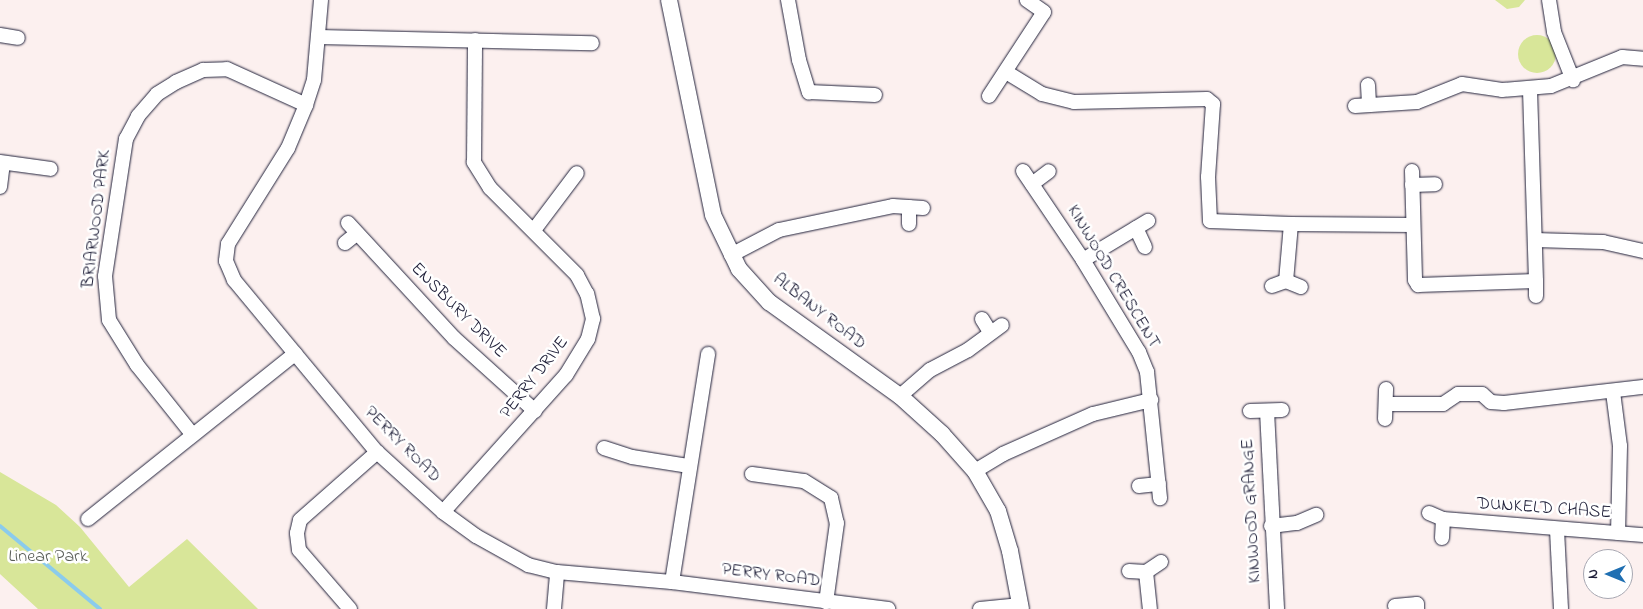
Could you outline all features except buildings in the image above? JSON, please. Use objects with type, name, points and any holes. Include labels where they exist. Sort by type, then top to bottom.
[{"type":"street","name":"PERRY ROAD","points":[[321,0],[314,80],[306,105],[288,148],[228,244],[226,261],[234,280],[377,452],[443,512],[502,552],[528,566],[557,572],[672,582],[888,609]]},
{"type":"street","name":"ALBANY ROAD","points":[[670,0],[713,215],[731,255],[749,282],[769,302],[900,396],[942,434],[975,471],[998,511],[1010,551],[1021,607]]},
{"type":"street","points":[[788,0],[799,60],[809,92],[875,95]]},
{"type":"street","points":[[989,96],[1044,12],[1027,0]]},
{"type":"street","points":[[1549,0],[1554,32],[1573,80]]},
{"type":"street","points":[[0,35],[18,38]]},
{"type":"street","points":[[319,37],[592,43]]},
{"type":"street","name":"PERRY DRIVE","points":[[443,512],[535,412],[566,374],[584,348],[592,319],[587,294],[577,275],[490,188],[474,162],[475,40]]},
{"type":"street","points":[[1368,85],[1362,105],[1417,102],[1462,84],[1502,90],[1530,89],[1573,80],[1622,57],[1643,59]]},
{"type":"street","name":"BRIARWOOD PARK","points":[[192,434],[137,365],[109,320],[105,276],[126,140],[138,116],[157,94],[203,70],[227,69],[306,105]]},
{"type":"street","points":[[1006,72],[1042,94],[1074,102],[1207,99],[1213,104],[1208,178],[1210,221],[1413,225]]},
{"type":"street","points":[[1530,89],[1536,296]]},
{"type":"street","points":[[0,187],[2,163],[52,169]]},
{"type":"street","name":"KINWOOD CRESCENT","points":[[1023,171],[1083,260],[1139,352],[1147,372],[1159,491],[1139,486]]},
{"type":"street","points":[[1032,184],[1050,171]]},
{"type":"street","points":[[534,230],[577,174]]},
{"type":"street","points":[[1436,184],[1412,178],[1415,280],[1418,285],[1536,282]]},
{"type":"street","points":[[731,255],[779,230],[893,206],[916,208],[909,224]]},
{"type":"street","points":[[1083,260],[1142,224],[1146,247]]},
{"type":"street","points":[[1286,281],[1291,224]]},
{"type":"street","name":"ENSBURY DRIVE","points":[[345,243],[352,228],[454,338],[535,412]]},
{"type":"street","points":[[1535,240],[1603,242],[1643,252]]},
{"type":"street","points":[[1272,286],[1286,281],[1301,287]]},
{"type":"street","points":[[900,396],[930,370],[968,350],[996,328],[982,320]]},
{"type":"street","points":[[88,519],[192,434],[295,354]]},
{"type":"street","points":[[672,582],[708,354]]},
{"type":"street","points":[[1386,404],[1443,404],[1458,394],[1482,394],[1491,402],[1504,404],[1550,396],[1613,392],[1643,387]]},
{"type":"street","points":[[1385,419],[1386,389]]},
{"type":"street","points":[[1613,392],[1620,446],[1618,533]]},
{"type":"street","points":[[975,471],[1003,454],[1085,418],[1151,400]]},
{"type":"street","points":[[1250,412],[1282,410]]},
{"type":"street","name":"KINWOOD GRANGE","points":[[1266,411],[1277,609]]},
{"type":"street","points":[[604,448],[632,458],[689,466]]},
{"type":"street","points":[[350,609],[299,550],[296,533],[300,520],[377,452]]},
{"type":"street","points":[[752,474],[804,480],[822,489],[831,498],[837,523],[826,602]]},
{"type":"street","name":"DUNKELD CHASE","points":[[1429,513],[1443,519],[1557,530],[1643,535]]},
{"type":"street","points":[[1271,526],[1297,523],[1316,515]]},
{"type":"street","points":[[1442,538],[1443,519]]},
{"type":"street","points":[[1557,530],[1561,609]]},
{"type":"street","points":[[1129,571],[1146,572],[1161,562]]},
{"type":"street","points":[[554,609],[557,572]]},
{"type":"street","points":[[1146,572],[1150,609]]},
{"type":"street","points":[[1395,606],[1417,604],[1417,609]]},
{"type":"street","points":[[980,609],[1021,607]]},
{"type":"green space","points":[[1495,0],[1525,0],[1519,7],[1507,9]]},
{"type":"green space","points":[[1537,35],[1550,41],[1556,54],[1550,67],[1537,73],[1524,67],[1518,54],[1524,41]]},
{"type":"green space","name":"Linear Park","points":[[0,472],[56,505],[80,527],[129,587],[187,539],[258,609],[38,609],[0,574]]},
{"type":"waterway","points":[[0,526],[100,609]]}]
